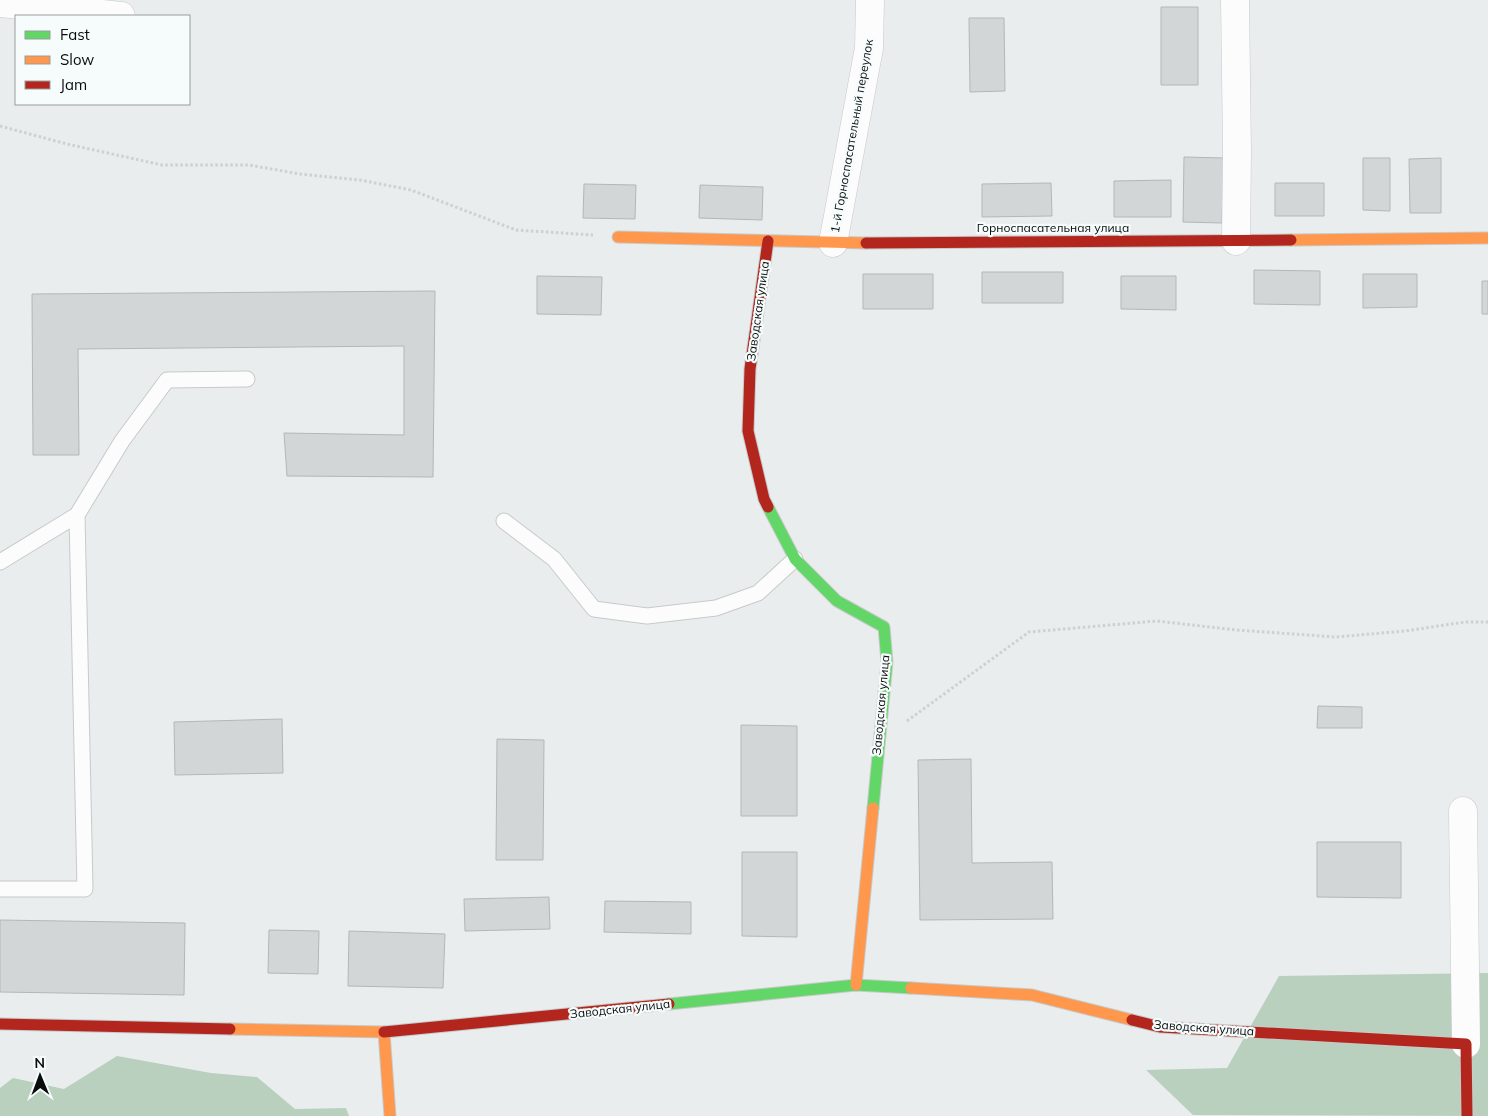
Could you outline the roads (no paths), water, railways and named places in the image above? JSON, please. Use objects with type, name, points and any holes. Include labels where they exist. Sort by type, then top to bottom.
[{"type":"street","name":"1-й Горноспасательный переулок","points":[[833,242],[869,48],[870,0]]},
{"type":"street","points":[[1235,0],[1236,241]]},
{"type":"street","points":[[0,3],[112,15]]},
{"type":"street","name":"Горноспасательная улица","points":[[618,236],[833,242],[1488,238]]},
{"type":"street","name":"Заводская улица","points":[[768,241],[750,369],[748,431],[764,499],[794,559],[837,601],[884,626],[887,662],[856,985]]},
{"type":"street","points":[[1464,811],[1467,1116]]},
{"type":"street","name":"Заводская улица","points":[[0,1024],[384,1032],[856,985],[1032,995],[1160,1027],[1466,1044]]},
{"type":"street","points":[[384,1032],[390,1116]]},
{"type":"lane","points":[[0,562],[77,515],[122,441],[167,380],[247,379]]},
{"type":"lane","points":[[0,889],[85,889],[77,515]]},
{"type":"lane","points":[[504,521],[554,559],[594,609],[647,616],[716,608],[758,593],[794,559]]}]
